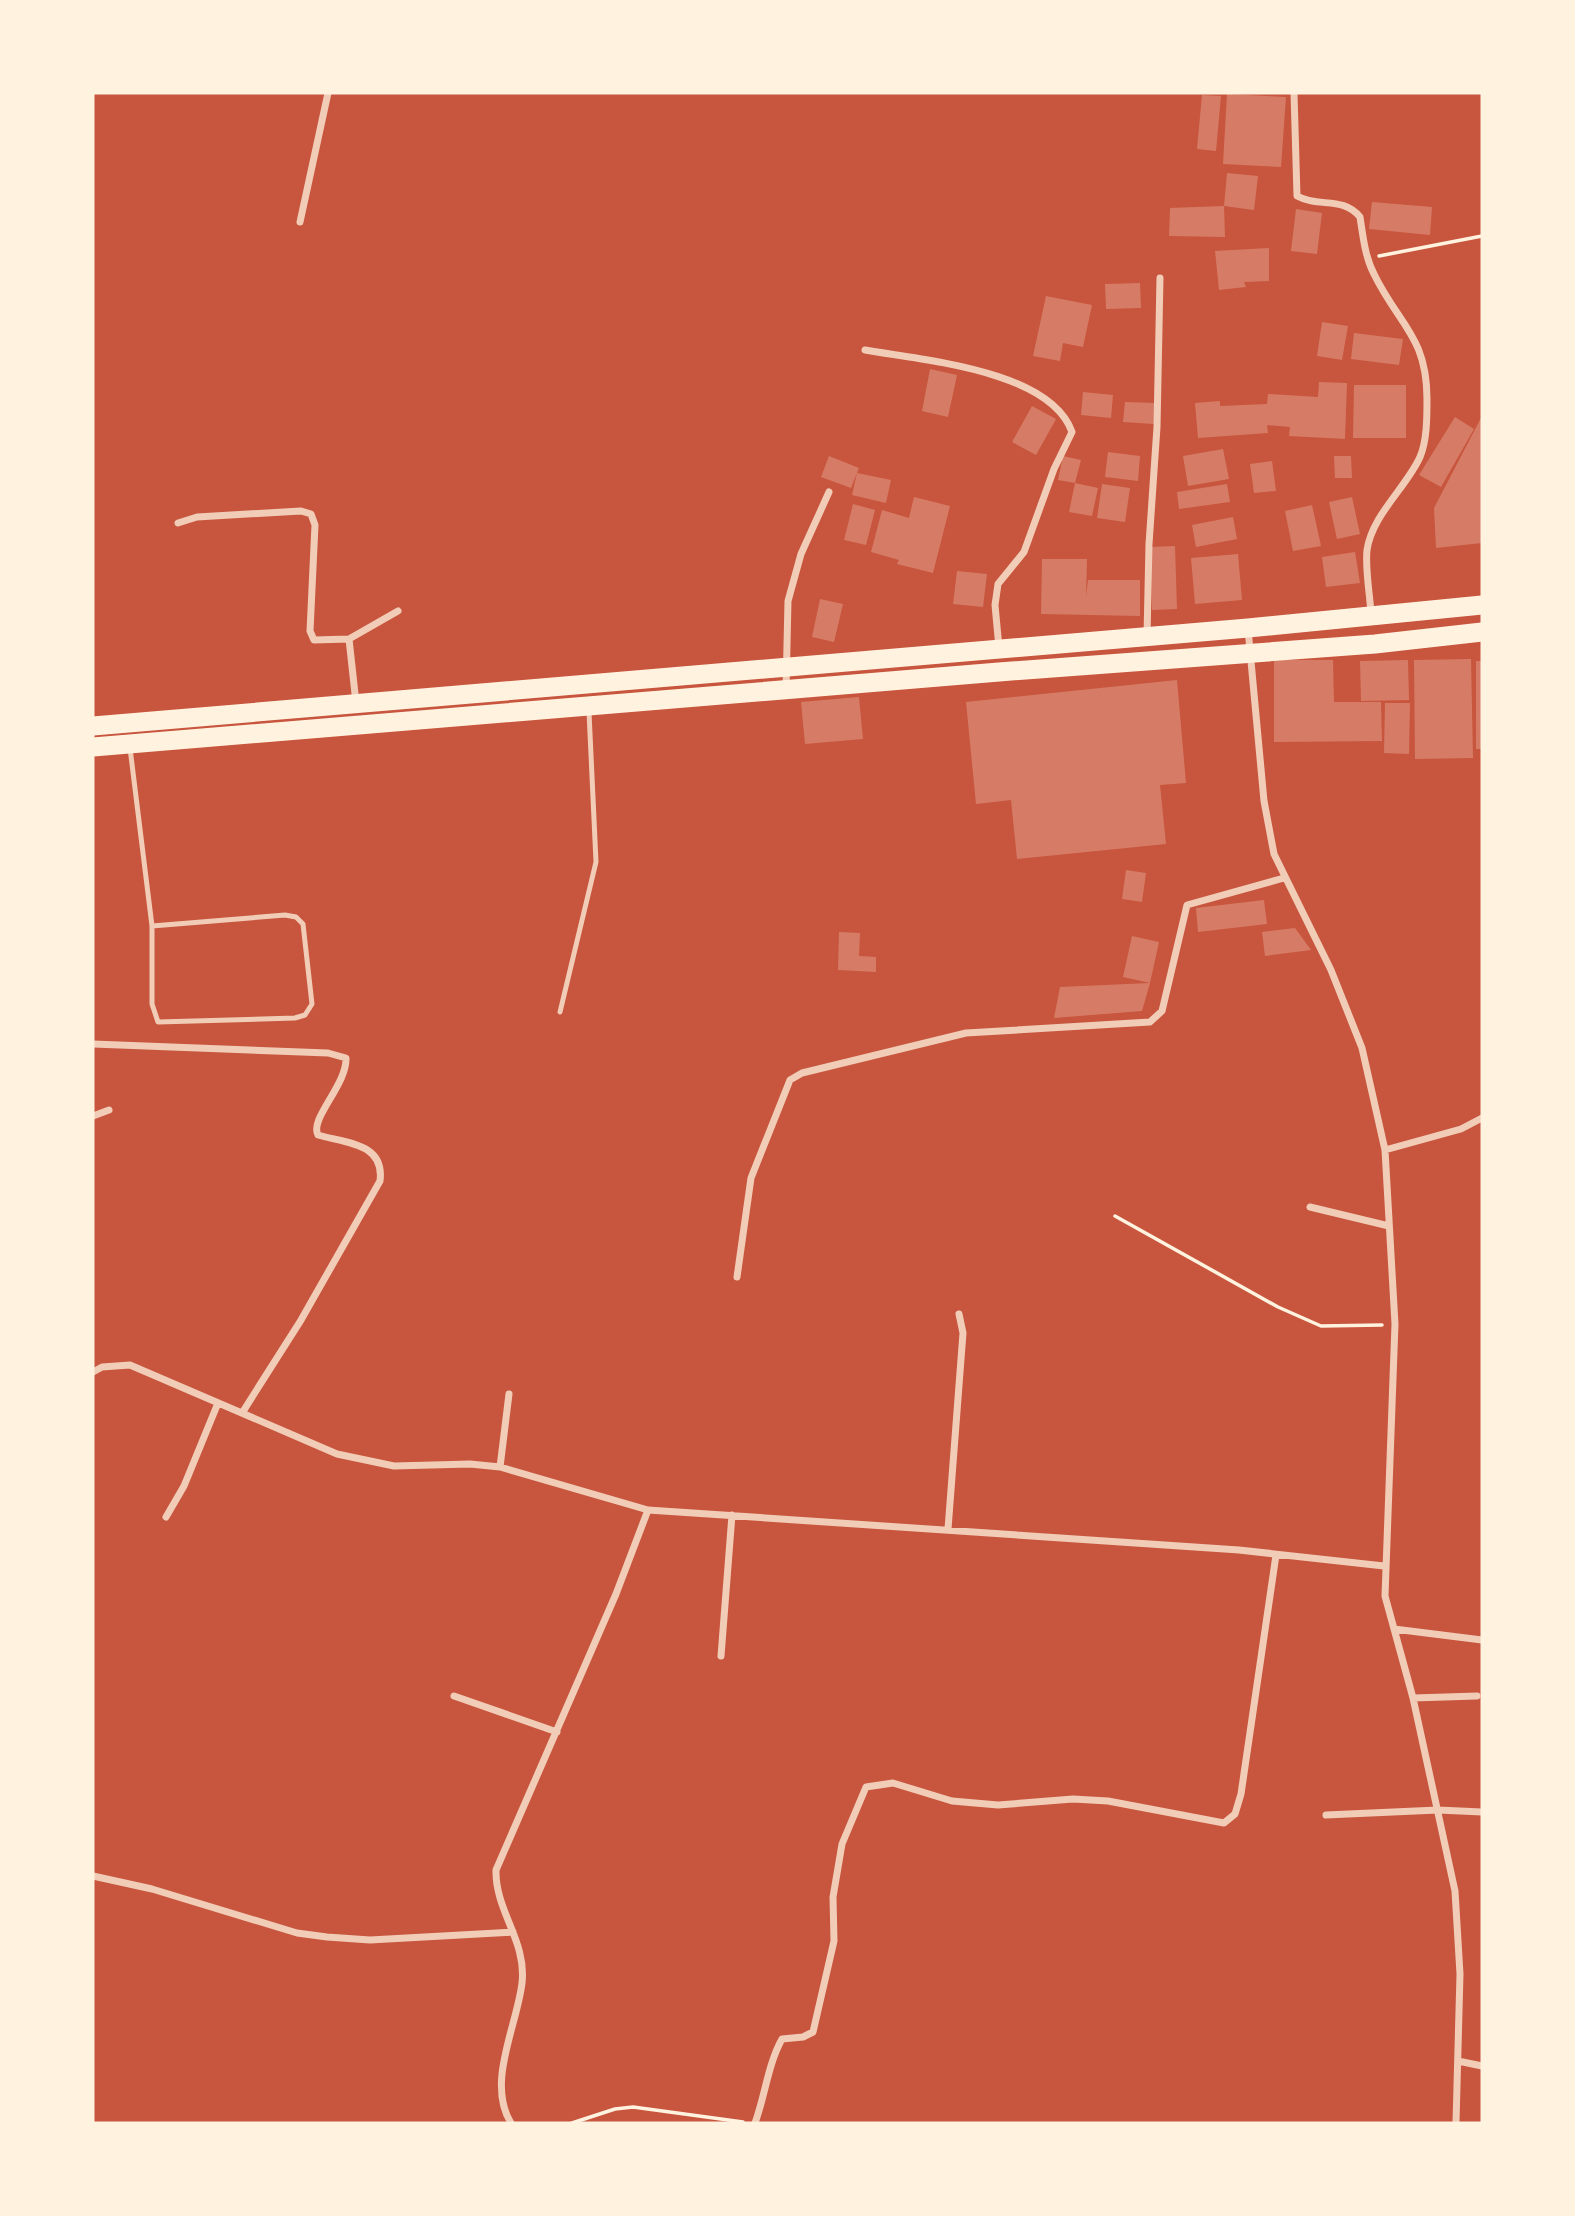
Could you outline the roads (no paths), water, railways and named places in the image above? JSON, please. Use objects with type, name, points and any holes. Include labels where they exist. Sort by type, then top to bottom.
[{"type":"highway","points":[[93,726],[1482,606]]},
{"type":"highway","points":[[93,747],[588,705],[1375,644],[1482,632]]},
{"type":"highway","points":[[917,654],[920,679]]},
{"type":"street","points":[[300,222],[328,93]]},
{"type":"street","points":[[1294,93],[1297,197],[1305,201],[1345,204],[1354,209],[1360,217],[1367,257],[1384,292],[1414,337],[1424,362],[1427,398],[1424,443],[1419,458],[1391,500],[1367,549],[1371,615]]},
{"type":"street","points":[[1147,636],[1149,544],[1157,428],[1160,278]]},
{"type":"street","points":[[865,350],[972,369],[1010,381],[1043,399],[1067,417],[1072,432],[1049,482],[1024,552],[998,584],[995,606],[999,648]]},
{"type":"street","points":[[786,690],[788,601],[805,542],[829,492]]},
{"type":"street","points":[[178,523],[197,517],[301,512],[311,514],[315,524],[310,631],[314,640],[321,642],[349,639],[398,611]]},
{"type":"street","points":[[1248,628],[1264,801],[1274,854],[1331,970],[1363,1048],[1385,1150],[1395,1324],[1393,1435],[1384,1566],[1385,1596],[1413,1698],[1455,1891],[1460,1974],[1456,2123]]},
{"type":"street","points":[[349,639],[356,703]]},
{"type":"street","points":[[737,1277],[751,1178],[790,1080],[802,1073],[966,1033],[1150,1022],[1162,1011],[1187,905],[1284,878]]},
{"type":"street","points":[[93,1044],[328,1053],[346,1058],[340,1087],[316,1122],[315,1130],[318,1135],[367,1148],[378,1158],[382,1167],[380,1181],[301,1320],[242,1413]]},
{"type":"street","points":[[93,1116],[109,1110]]},
{"type":"street","points":[[1385,1150],[1461,1129],[1482,1118]]},
{"type":"street","points":[[1310,1207],[1389,1226]]},
{"type":"street","points":[[948,1529],[963,1333],[959,1314]]},
{"type":"street","points":[[93,1372],[102,1367],[130,1365],[337,1454],[394,1466],[470,1464],[500,1467],[648,1510],[948,1529],[1384,1566]]},
{"type":"street","points":[[500,1467],[509,1394]]},
{"type":"street","points":[[166,1517],[184,1486],[218,1403]]},
{"type":"street","points":[[511,2123],[500,2091],[522,1983],[523,1960],[502,1911],[495,1887],[496,1870],[616,1594],[648,1510]]},
{"type":"street","points":[[721,1656],[732,1515]]},
{"type":"street","points":[[755,2123],[767,2089],[774,2052],[782,2039],[803,2038],[813,2032],[834,1941],[832,1907],[842,1844],[866,1787],[893,1783],[952,1801],[998,1805],[1073,1799],[1108,1801],[1224,1823],[1235,1814],[1241,1794],[1276,1555]]},
{"type":"street","points":[[1394,1629],[1482,1640]]},
{"type":"street","points":[[454,1696],[557,1732]]},
{"type":"street","points":[[1413,1698],[1477,1696]]},
{"type":"street","points":[[1326,1815],[1438,1810],[1482,1812]]},
{"type":"street","points":[[93,1876],[152,1889],[307,1935],[370,1940],[513,1932]]},
{"type":"street","points":[[1458,2061],[1482,2066]]},
{"type":"lane","points":[[560,1012],[596,862],[588,705]]},
{"type":"lane","points":[[130,744],[152,926],[152,1004],[158,1022],[295,1018],[309,1010],[312,1004],[303,924],[296,917],[285,915],[152,926]]}]
